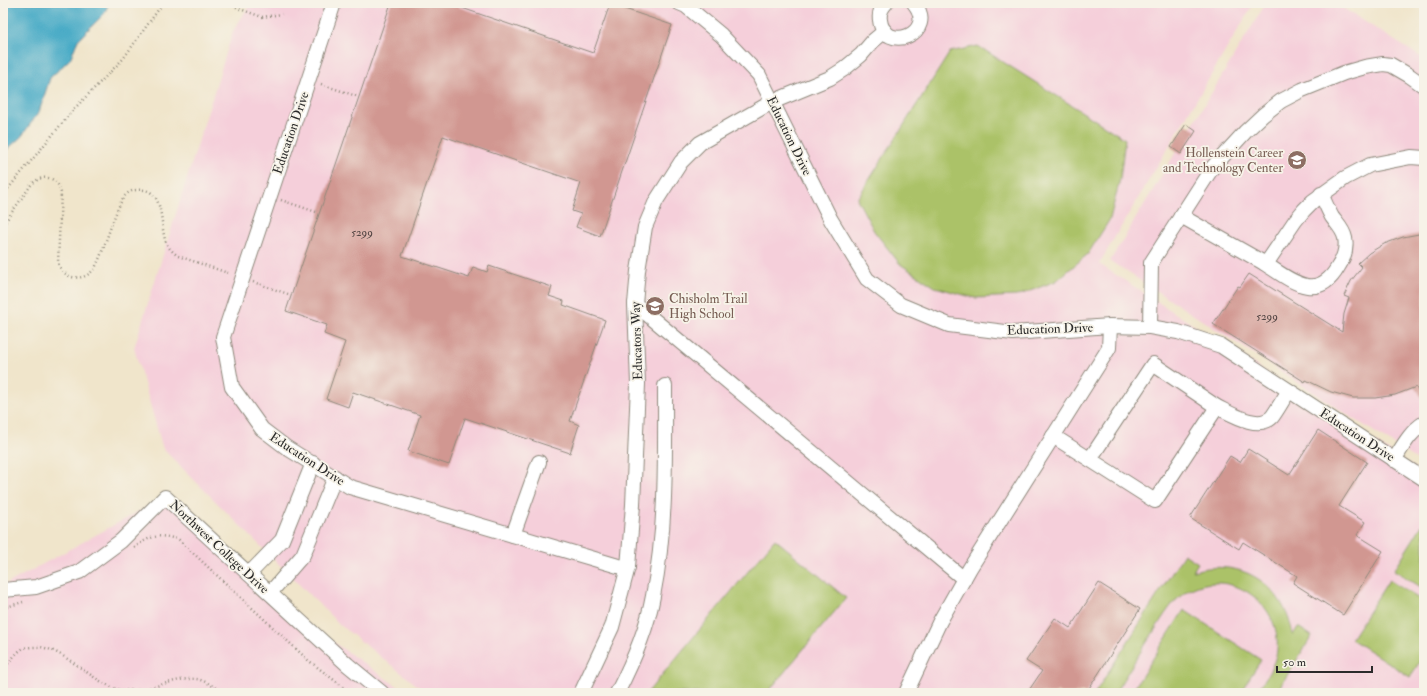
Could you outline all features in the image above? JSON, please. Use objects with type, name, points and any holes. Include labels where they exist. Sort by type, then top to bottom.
[{"type":"street","name":"Education Drive","points":[[334,3],[223,336],[232,387],[262,429],[350,487],[618,566],[628,567]]},
{"type":"street","name":"Education Drive","points":[[679,3],[686,6],[721,35],[759,75],[831,220],[867,279],[901,305],[949,325],[1013,332],[1110,326],[1150,327],[1178,332],[1221,346],[1424,479]]},
{"type":"street","points":[[886,3],[880,12],[879,19],[885,31],[890,36],[896,38],[903,38],[915,32],[921,21],[920,14],[914,3]]},
{"type":"street","name":"Educators Way","points":[[581,693],[612,627],[628,567],[633,505],[638,384],[635,304],[638,271],[645,227],[656,201],[681,162],[700,143],[772,102],[830,78],[861,55],[873,41],[885,31]]},
{"type":"street","points":[[1150,327],[1151,263],[1212,168],[1246,131],[1281,101],[1302,90],[1344,73],[1365,67],[1383,64],[1391,65],[1398,68],[1424,86]]},
{"type":"street","points":[[1264,263],[1268,261],[1304,210],[1321,194],[1345,178],[1370,165],[1411,157],[1424,158]]},
{"type":"street","points":[[1181,216],[1264,263],[1296,284],[1315,286],[1323,284],[1330,279],[1342,262],[1345,239],[1343,233],[1331,216],[1321,194]]},
{"type":"street","points":[[635,304],[964,579]]},
{"type":"street","points":[[906,693],[940,621],[964,579],[1108,348],[1110,326]]},
{"type":"street","points":[[1090,459],[1153,364],[1217,407],[1252,422],[1265,421],[1271,417],[1289,390]]},
{"type":"street","points":[[617,693],[632,663],[654,596],[664,501],[665,386]]},
{"type":"street","points":[[1053,436],[1155,501],[1217,407]]},
{"type":"street","points":[[1394,460],[1416,428],[1424,423]]},
{"type":"street","points":[[513,535],[539,462]]},
{"type":"street","points":[[249,574],[282,540],[313,464]]},
{"type":"street","points":[[270,593],[303,555],[335,477]]},
{"type":"street","name":"Northwest College Drive","points":[[3,590],[36,587],[79,572],[121,542],[165,497],[348,665],[382,693]]},
{"type":"path","points":[[3,195],[73,110],[123,59],[163,3]]},
{"type":"path","points":[[229,3],[240,9],[262,17],[282,14]]},
{"type":"path","points":[[321,84],[359,97]]},
{"type":"path","points":[[3,225],[36,180],[45,177],[56,182],[61,193],[58,263],[61,269],[68,276],[80,278],[90,274],[95,268],[124,196],[136,190],[144,190],[153,194],[158,203],[163,235],[167,246],[178,256],[228,273]]},
{"type":"path","points":[[280,199],[319,213]]},
{"type":"path","points":[[252,282],[291,295]]},
{"type":"path","points":[[130,551],[151,537],[162,535],[179,540],[308,660],[351,693]]},
{"type":"path","points":[[3,608],[24,602]]},
{"type":"path","points":[[3,670],[10,660],[24,648],[41,647],[57,653],[101,682],[118,689],[133,690],[198,679],[213,686],[223,693]]},
{"type":"shaded area","name":"Chisholm Trail High School","points":[[251,3],[1254,3],[1099,264],[1424,474],[1424,693],[430,693],[418,686],[340,625],[163,449],[134,348],[233,31]]},
{"type":"shaded area","name":"Hollenstein Career and Technology Center","points":[[1266,3],[1335,3],[1424,59],[1424,464],[1110,261]]},
{"type":"shaded area","points":[[165,497],[291,613],[407,693],[3,693],[3,586]]},
{"type":"green space","points":[[978,46],[1125,139],[1120,179],[1110,219],[1088,254],[1056,281],[1017,296],[975,298],[935,287],[900,264],[874,231],[857,199],[950,52]]},
{"type":"green space","points":[[1424,522],[1424,589],[1394,570]]},
{"type":"green space","points":[[775,539],[846,598],[767,693],[647,693]]},
{"type":"green space","points":[[1184,554],[1198,563],[1193,571],[1211,568],[1228,568],[1244,572],[1258,579],[1271,589],[1281,602],[1288,617],[1293,635],[1298,627],[1312,636],[1276,693],[1256,693],[1269,672],[1276,656],[1276,633],[1271,617],[1261,603],[1249,593],[1234,586],[1218,583],[1202,585],[1186,592],[1180,597],[1165,614],[1115,693],[1095,693]]},
{"type":"green space","points":[[1389,580],[1424,602],[1424,655],[1410,677],[1351,639]]},
{"type":"green space","points":[[1184,610],[1261,660],[1240,693],[1131,693]]},
{"type":"water","points":[[3,3],[109,3],[104,14],[78,40],[70,59],[50,78],[39,112],[21,137],[3,153]]},
{"type":"building","points":[[391,3],[460,3],[459,7],[593,53],[610,4],[672,25],[600,236],[576,227],[581,214],[572,211],[581,183],[443,136],[402,256],[469,278],[473,267],[487,272],[489,266],[552,287],[549,296],[564,301],[563,305],[605,320],[570,421],[579,425],[570,453],[465,418],[449,465],[408,451],[420,415],[353,392],[348,407],[326,399],[345,342],[324,334],[327,325],[286,311]]},
{"type":"building","points":[[1186,124],[1196,131],[1181,154],[1171,147]]},
{"type":"building","points":[[1424,233],[1424,403],[1416,387],[1395,395],[1375,398],[1353,398],[1331,392],[1306,380],[1305,382],[1213,324],[1238,286],[1240,287],[1249,274],[1342,332],[1344,314],[1349,298],[1344,296],[1351,281],[1362,267],[1358,263],[1369,253],[1384,244],[1403,237]]},
{"type":"building","points":[[1318,430],[1367,462],[1339,506],[1365,522],[1357,535],[1383,551],[1343,615],[1293,583],[1297,576],[1243,542],[1239,549],[1190,518],[1230,456],[1240,462],[1248,449],[1289,475]]},
{"type":"building","points":[[1099,583],[1140,609],[1086,693],[1027,693],[1042,671],[1026,661],[1055,618],[1070,628]]},
{"type":"place","name":"Hollenstein Career and Technology Center","points":[[1297,160]]},
{"type":"place","name":"Chisholm Trail High School","points":[[655,306]]}]
